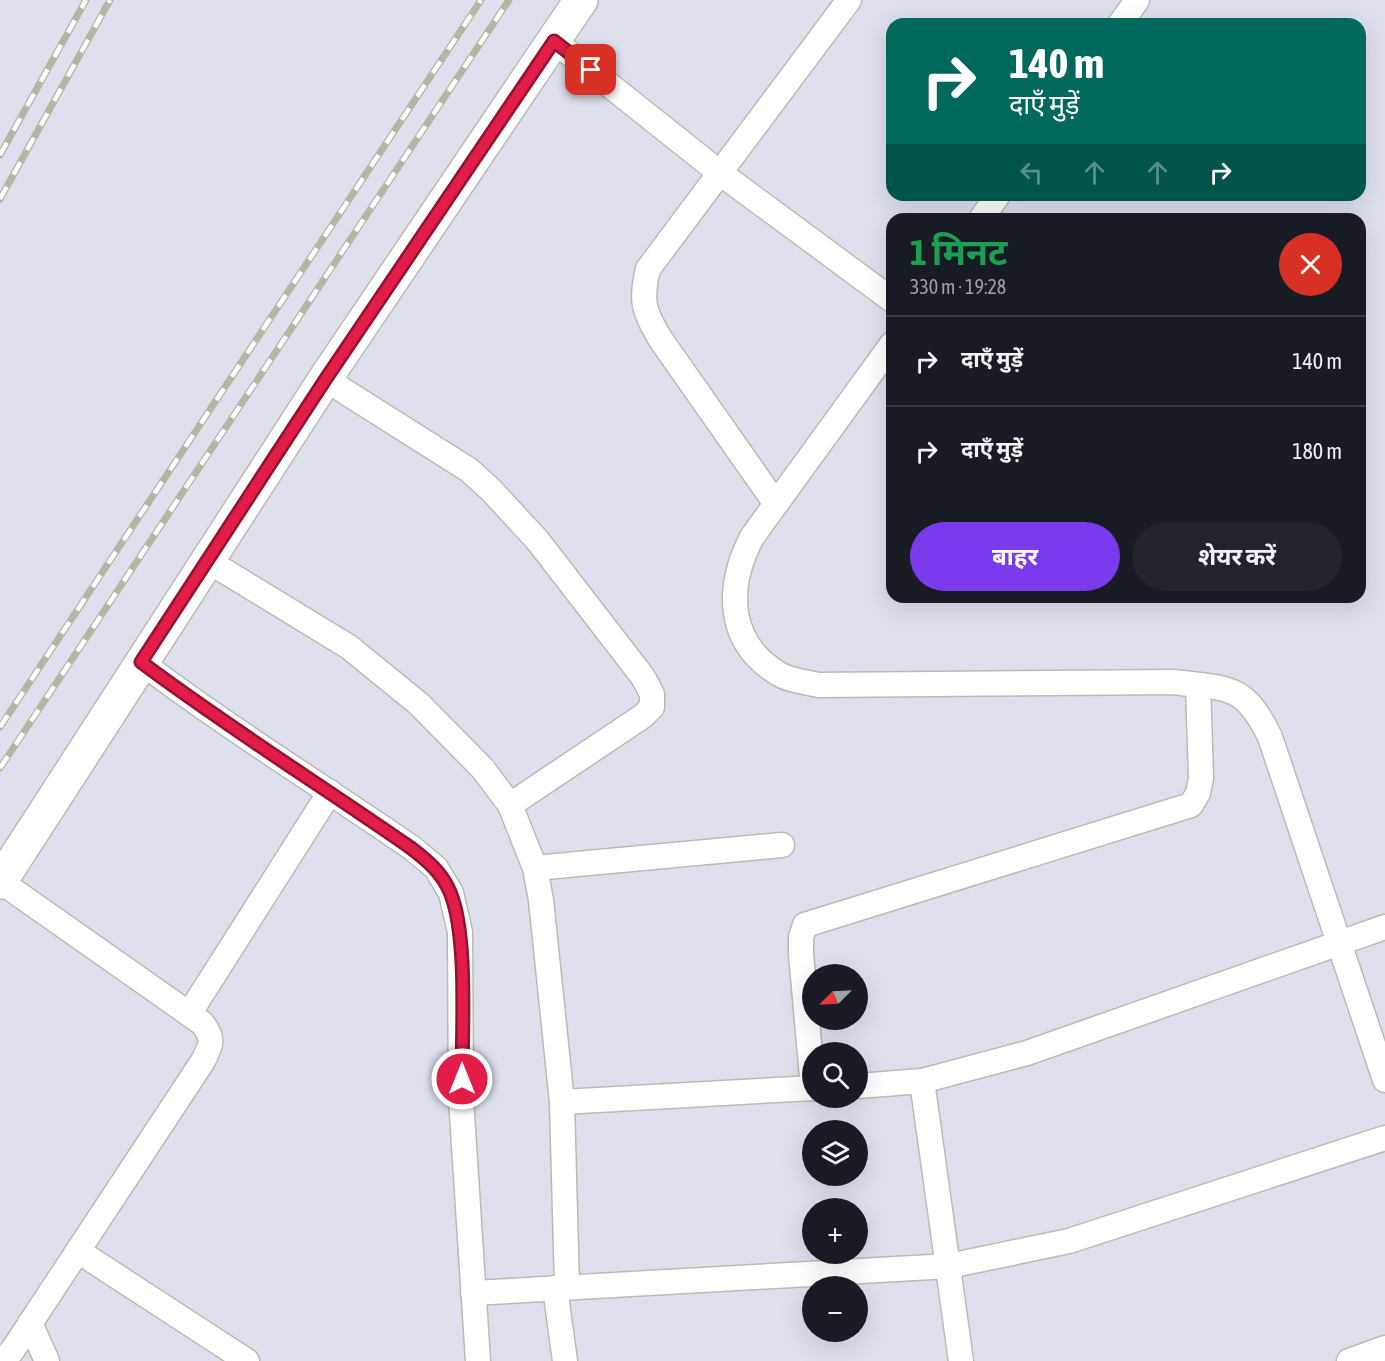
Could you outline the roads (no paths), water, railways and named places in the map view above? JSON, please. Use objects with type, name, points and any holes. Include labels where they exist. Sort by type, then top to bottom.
[{"type":"main road","points":[[0,882],[325,380],[581,0]]},
{"type":"street","points":[[776,504],[645,313],[642,293],[648,269],[849,0]]},
{"type":"street","points":[[1124,18],[1137,0]]},
{"type":"street","points":[[554,41],[720,173],[886,296]]},
{"type":"street","points":[[886,352],[752,537],[740,559],[734,587],[735,613],[746,644],[763,662],[781,676],[819,685],[1174,682],[1226,689],[1247,699],[1259,715],[1270,737],[1385,1080]]},
{"type":"street","points":[[325,380],[469,470],[491,490],[538,541],[643,677],[652,694],[652,707],[644,716],[510,805]]},
{"type":"street","points":[[208,561],[349,647],[382,672],[419,704],[483,769],[510,805],[536,868],[562,1102],[561,1287],[565,1361]]},
{"type":"street","points":[[141,662],[195,703],[330,792],[436,868],[451,893],[460,932],[461,1099],[478,1361]]},
{"type":"street","points":[[809,1042],[801,954],[801,937],[805,925],[1191,805],[1198,793],[1201,778],[1198,685]]},
{"type":"street","points":[[189,1014],[330,792]]},
{"type":"street","points":[[536,868],[782,845]]},
{"type":"street","points":[[0,882],[202,1023],[212,1034],[212,1045],[78,1251],[2,1361]]},
{"type":"street","points":[[868,1085],[922,1081],[1027,1053],[1385,927]]},
{"type":"street","points":[[922,1081],[962,1361]]},
{"type":"street","points":[[562,1102],[802,1089]]},
{"type":"street","points":[[473,1293],[949,1266],[1069,1241],[1385,1138]]},
{"type":"street","points":[[78,1251],[247,1361]]},
{"type":"street","points":[[30,1323],[47,1361]]},
{"type":"street","points":[[1349,1361],[1385,1348]]},
{"type":"railway","points":[[0,155],[86,0]]},
{"type":"railway","points":[[0,199],[110,0]]},
{"type":"railway","points":[[0,727],[481,0]]},
{"type":"railway","points":[[0,768],[509,0]]}]
